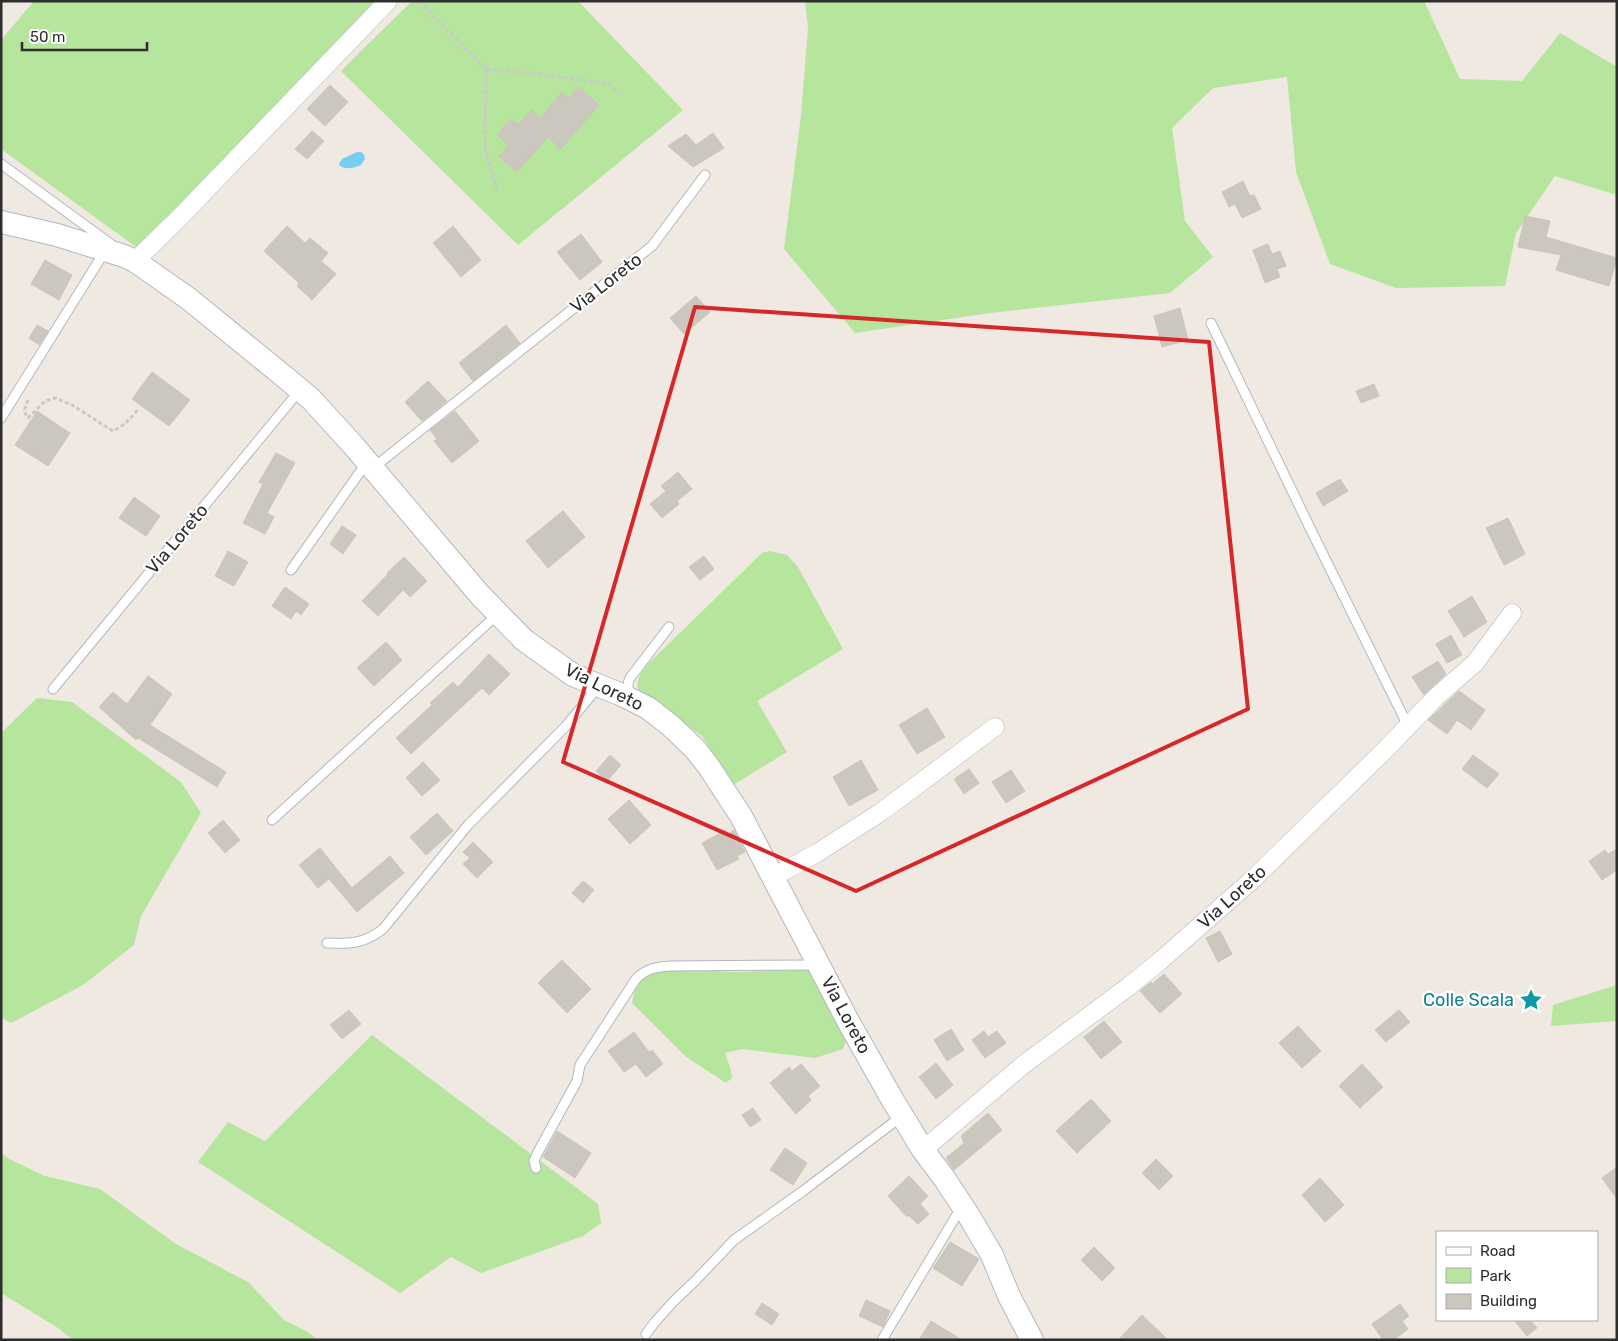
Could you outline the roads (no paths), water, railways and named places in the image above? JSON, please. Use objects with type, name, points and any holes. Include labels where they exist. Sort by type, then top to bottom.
[{"type":"street","points":[[135,261],[181,216],[388,1]]},
{"type":"street","name":"Via Loreto","points":[[1,222],[106,249],[135,261],[189,299],[300,389],[325,414],[480,595],[535,649],[573,675],[636,701],[648,708],[687,740],[702,758],[741,816],[848,1020],[902,1116],[923,1150],[944,1178],[992,1255],[1009,1296],[1032,1340]]},
{"type":"street","name":"Via Loreto","points":[[923,1150],[1023,1065],[1128,987],[1186,938],[1292,842],[1442,691],[1475,663],[1512,613]]},
{"type":"street","points":[[773,877],[817,853],[881,812],[995,727]]},
{"type":"lane","points":[[1,164],[135,261]]},
{"type":"lane","name":"Via Loreto","points":[[370,465],[652,246],[705,175]]},
{"type":"lane","points":[[1,418],[106,249]]},
{"type":"lane","points":[[1211,324],[1408,726]]},
{"type":"lane","name":"Via Loreto","points":[[53,689],[300,389]]},
{"type":"lane","points":[[291,570],[370,465]]},
{"type":"lane","points":[[272,820],[499,614]]},
{"type":"lane","points":[[636,701],[630,692],[628,683],[669,627]]},
{"type":"lane","points":[[327,943],[346,944],[360,942],[374,936],[383,929],[468,825],[572,719],[599,686]]},
{"type":"lane","points":[[536,1168],[534,1161],[577,1080],[580,1065],[642,972],[649,969],[671,966],[819,965]]},
{"type":"lane","points":[[646,1334],[654,1322],[734,1240],[803,1191],[902,1116]]},
{"type":"lane","points":[[882,1340],[962,1206]]},
{"type":"water","points":[[361,152],[365,157],[361,165],[350,168],[340,166],[339,164],[342,159]]},
{"type":"place","name":"Colle Scala","points":[[1531,1000]]}]
